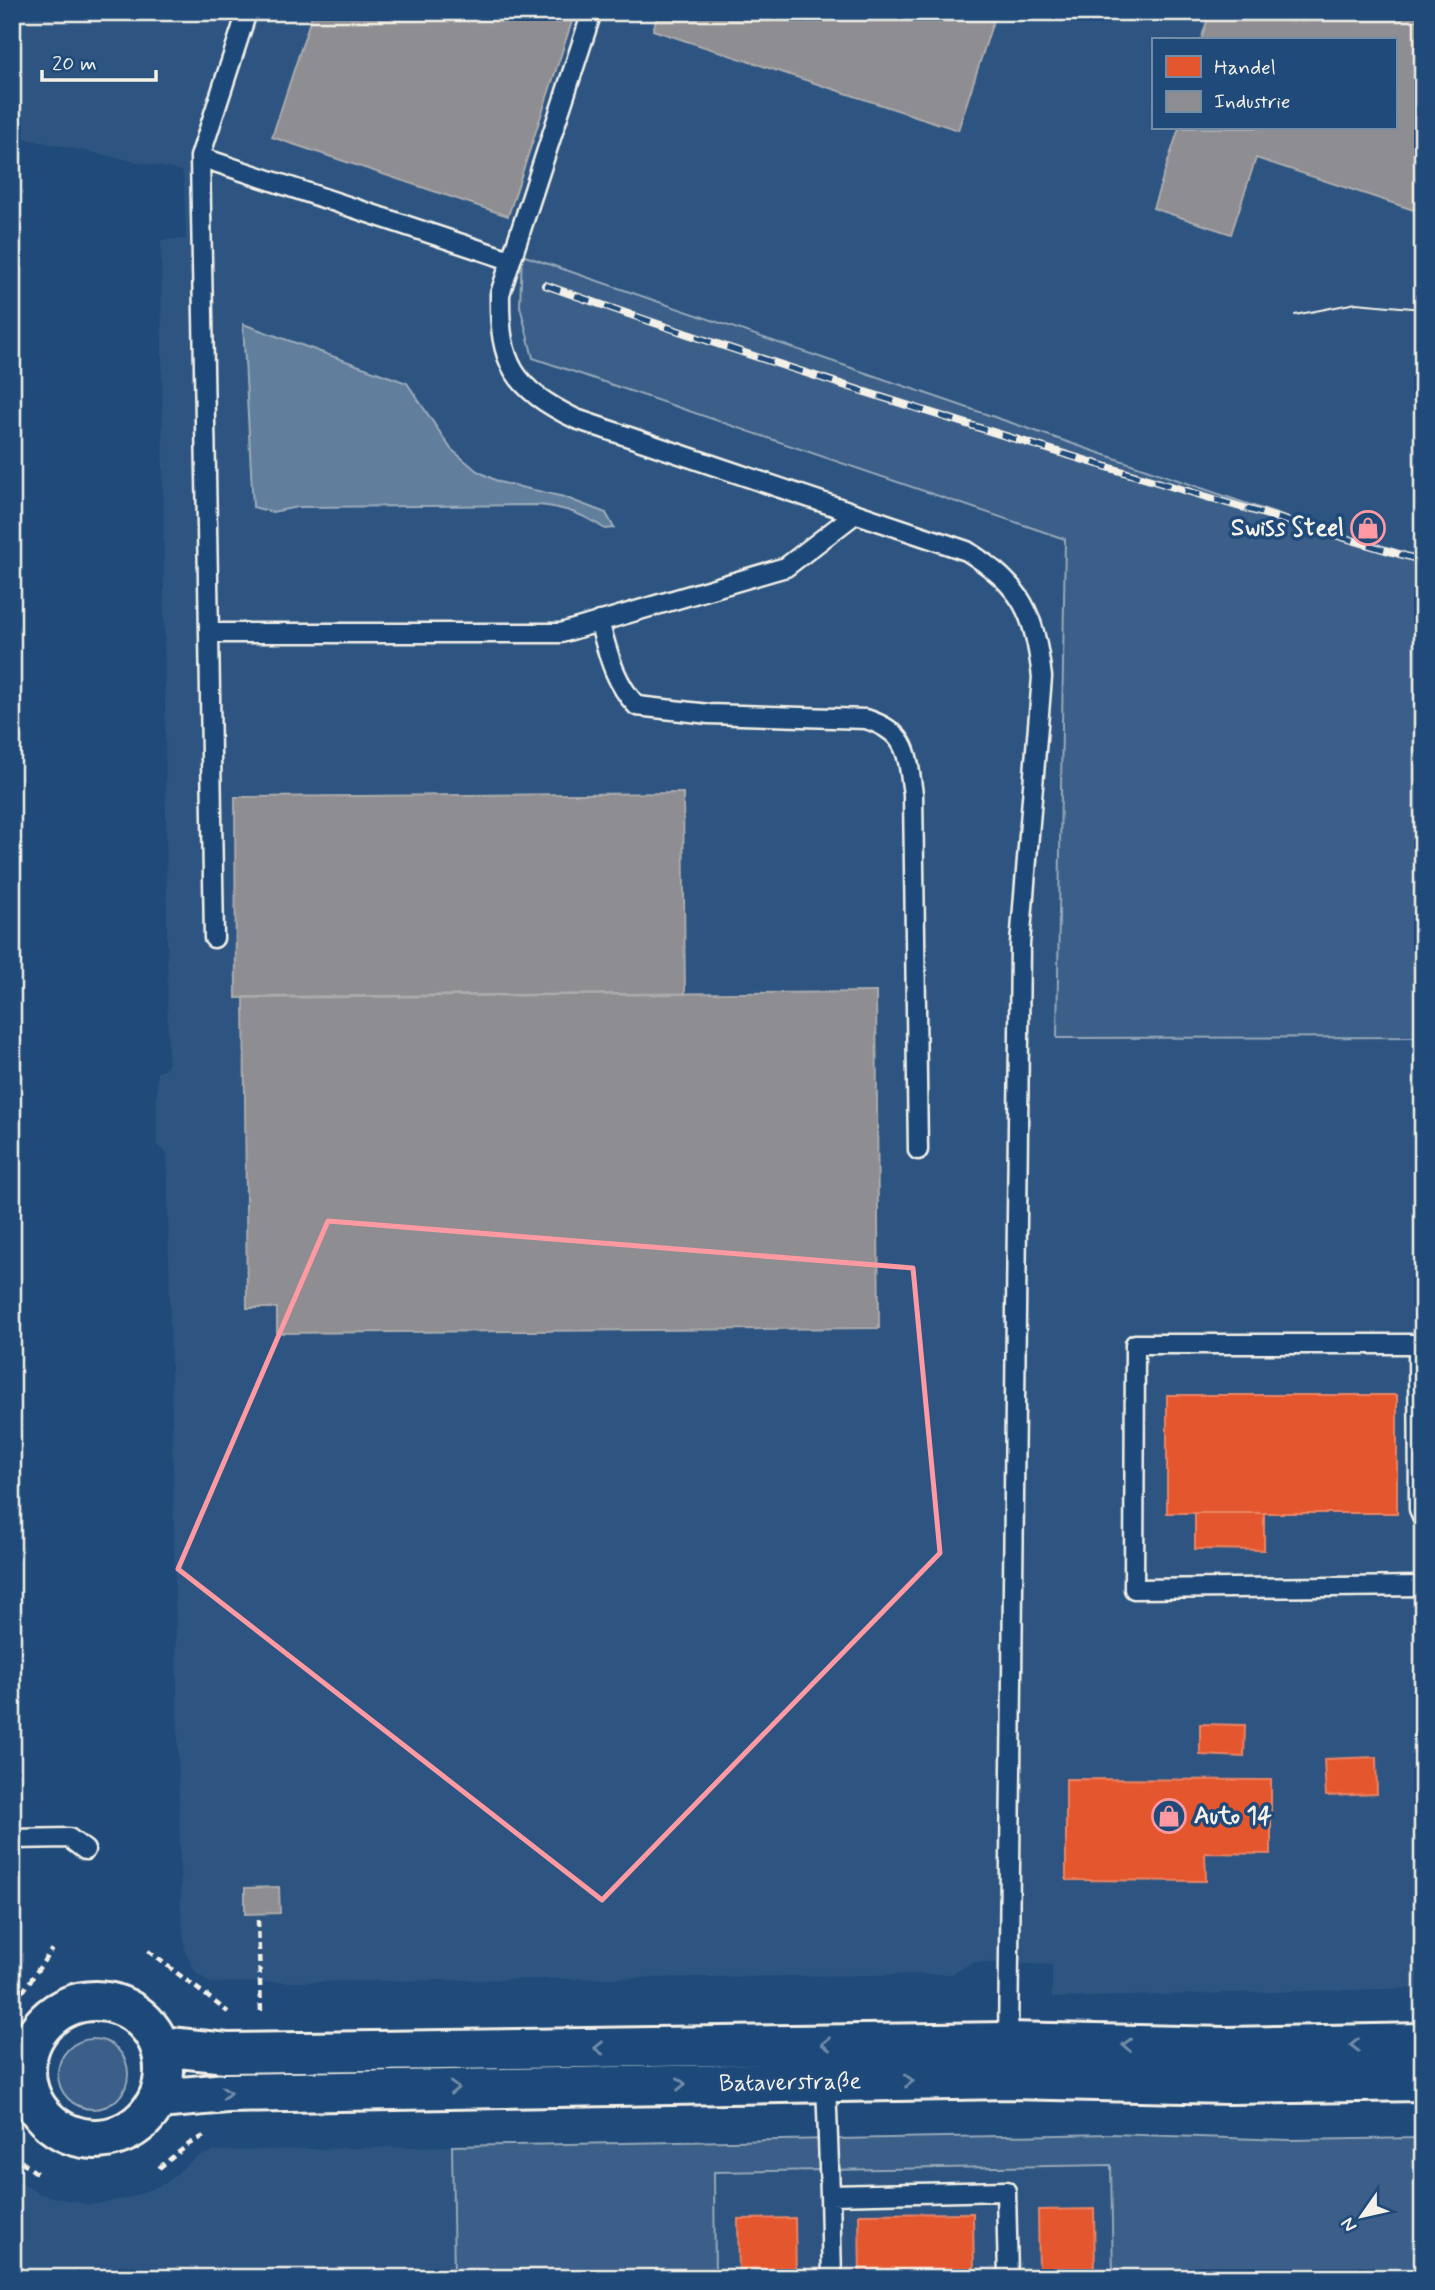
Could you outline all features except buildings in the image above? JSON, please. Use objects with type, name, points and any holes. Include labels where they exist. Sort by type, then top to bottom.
[{"type":"street","points":[[98,2000],[123,2006],[145,2022],[160,2046],[164,2073],[158,2099],[144,2120],[122,2134],[98,2140],[70,2136],[46,2120],[21,2097],[24,2072],[21,2047],[47,2019],[74,2003],[98,2000]]},
{"type":"street","name":"Bataverstraße","points":[[160,2046],[227,2053],[1008,2042],[1226,2047],[1423,2043]]},
{"type":"street","name":"Bataverstraße","points":[[158,2099],[228,2093],[1009,2079],[1228,2084],[1423,2081]]},
{"type":"lane","points":[[214,938],[200,157],[247,12]]},
{"type":"lane","points":[[592,12],[500,294],[499,327],[506,359],[522,383],[549,406],[576,419],[967,551],[998,572],[1022,600],[1037,637],[1042,677],[1020,944],[1009,2079]]},
{"type":"lane","points":[[200,157],[510,260]]},
{"type":"lane","points":[[209,633],[561,633],[786,567],[855,514]]},
{"type":"lane","points":[[599,621],[613,670],[624,692],[637,706],[709,714],[866,719],[889,727],[898,738],[907,754],[914,794],[918,1150]]},
{"type":"lane","points":[[1423,1518],[1419,1509],[1418,1344],[1135,1345],[1133,1589],[1423,1586]]},
{"type":"lane","points":[[12,1839],[69,1838],[85,1850]]},
{"type":"lane","points":[[826,2082],[832,2278]]},
{"type":"lane","points":[[830,2196],[1006,2191],[1008,2278]]},
{"type":"path","points":[[258,1920],[261,2011]]},
{"type":"path","points":[[12,1998],[24,1990],[52,1950]]},
{"type":"path","points":[[148,1951],[225,2012],[237,2012]]},
{"type":"path","points":[[249,2012],[274,2011]]},
{"type":"path","points":[[12,2154],[39,2175]]},
{"type":"highlighted area","points":[[328,1221],[913,1268],[940,1553],[602,1900],[178,1569]]},
{"type":"shaded area","points":[[12,12],[1423,12],[1423,1988],[1052,1998],[1052,1965],[974,1962],[951,1974],[210,1983],[196,1973],[185,1951],[181,1909],[167,1153],[157,1146],[157,1073],[168,1066],[161,240],[186,239],[182,171],[12,136]]},
{"type":"shaded area","points":[[522,255],[1423,564],[1423,1037],[1057,1038],[1065,539],[533,358],[520,306]]},
{"type":"shaded area","points":[[243,324],[407,383],[451,449],[477,471],[499,482],[564,497],[606,513],[614,528],[605,529],[574,512],[539,505],[298,507],[272,512],[253,507]]},
{"type":"shaded area","points":[[86,2039],[100,2039],[113,2045],[122,2054],[128,2074],[126,2087],[118,2099],[100,2109],[86,2109],[73,2103],[64,2094],[58,2081],[58,2067],[64,2054],[73,2045]]},
{"type":"shaded area","points":[[1111,2134],[1289,2140],[1423,2138],[1423,2278],[1113,2278],[1111,2165],[714,2172],[715,2278],[454,2278],[452,2146]]},
{"type":"shaded area","points":[[452,2146],[454,2278],[12,2278],[12,2177],[39,2194],[91,2205],[129,2198],[166,2183],[196,2157],[214,2151]]},
{"type":"shaded area","points":[[1111,2165],[1113,2278],[715,2278],[713,2172]]},
{"type":"tram line","points":[[1295,315],[1356,303],[1423,309]]},
{"type":"railway","points":[[545,285],[872,394],[1423,561]]},
{"type":"place","name":"Swiss Steel","points":[[1368,528]]},
{"type":"place","name":"Auto 14","points":[[1169,1816]]}]
